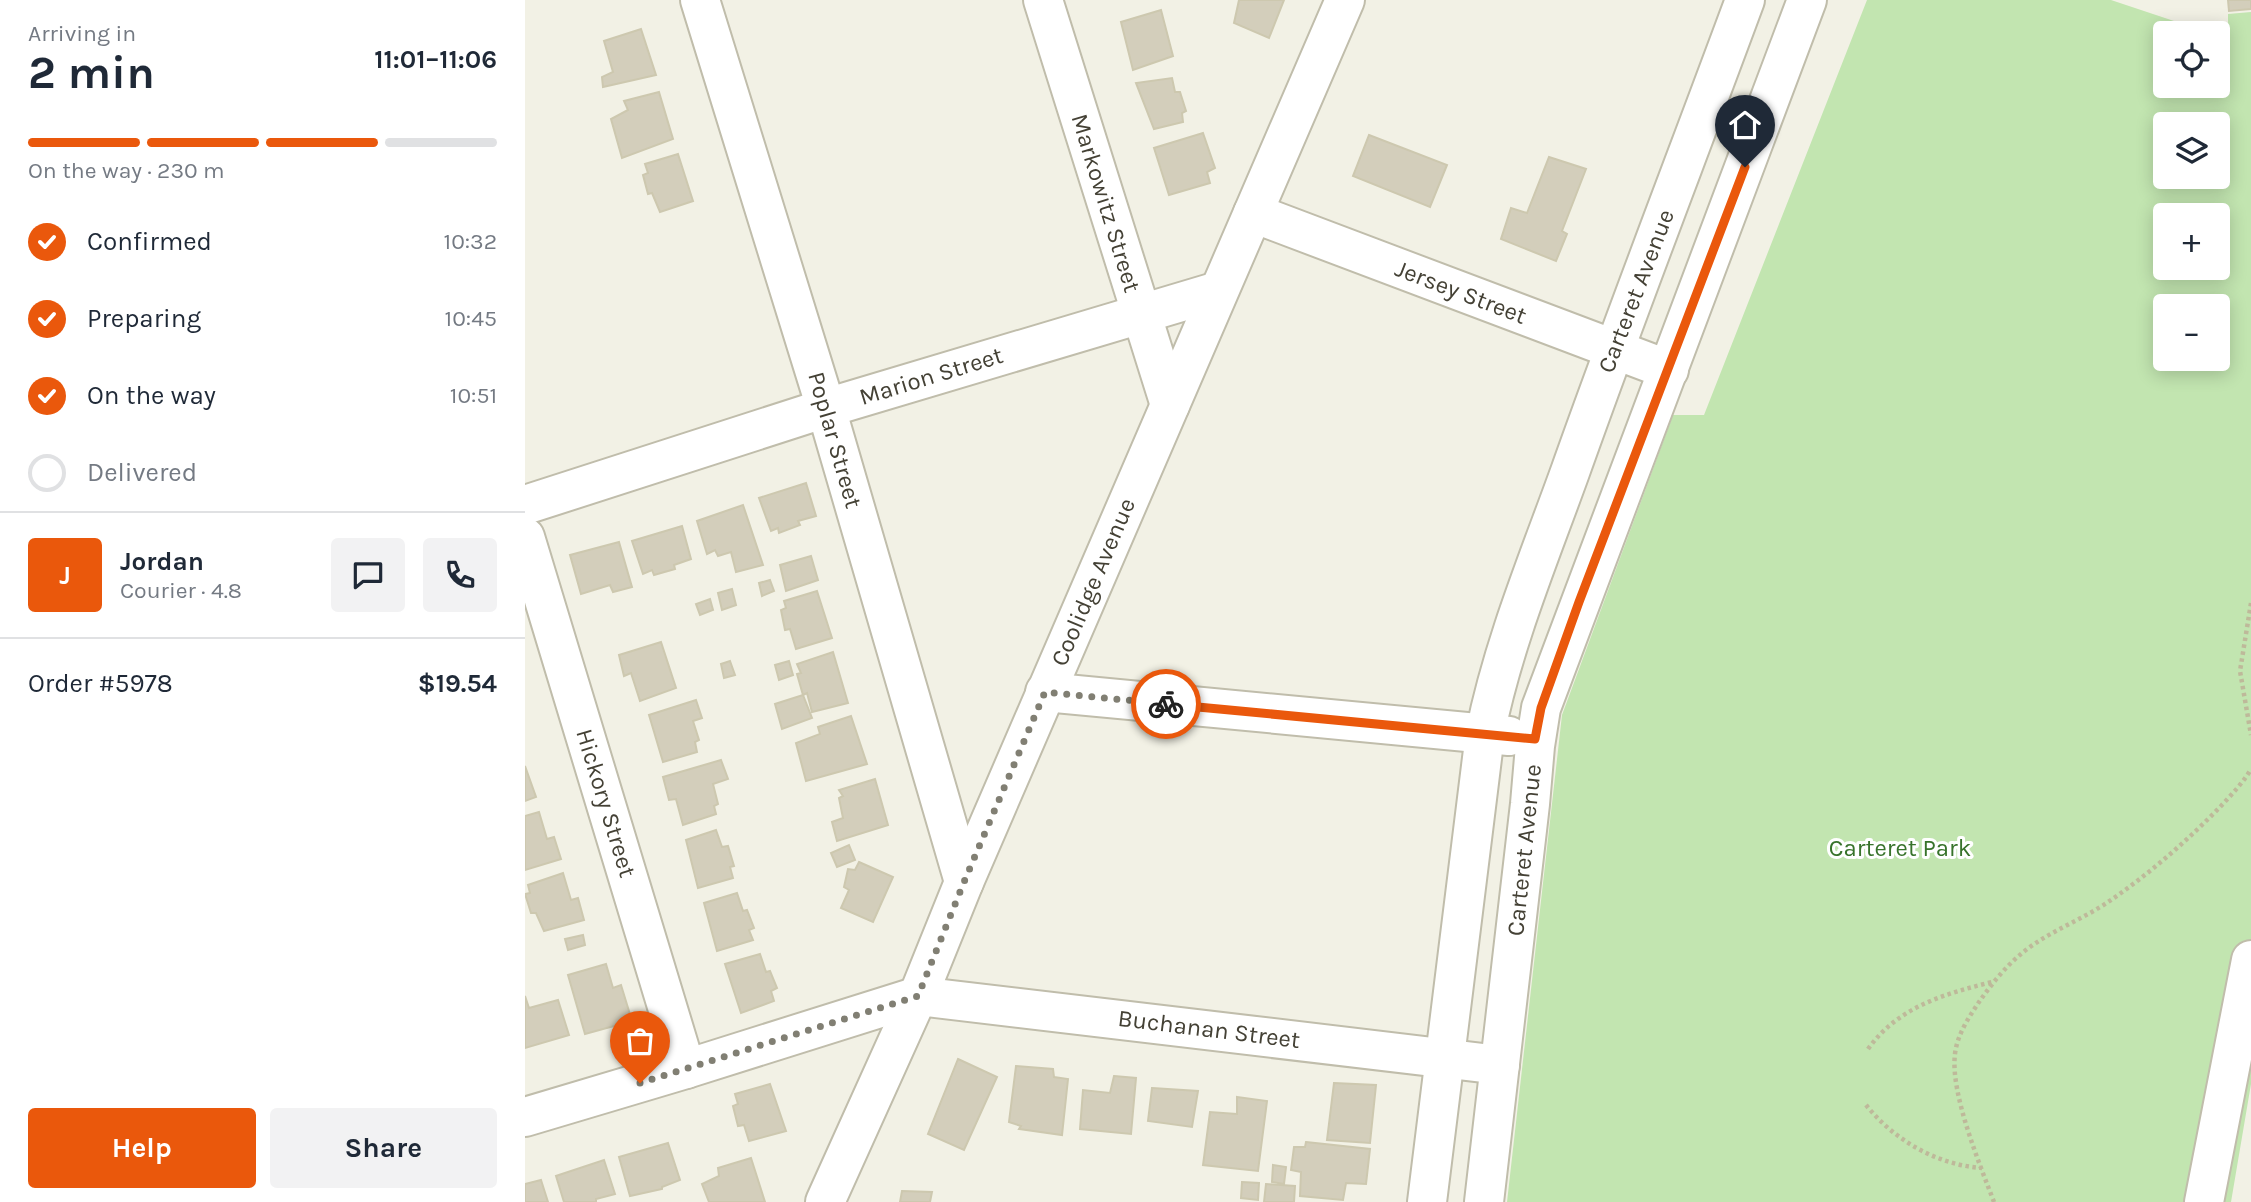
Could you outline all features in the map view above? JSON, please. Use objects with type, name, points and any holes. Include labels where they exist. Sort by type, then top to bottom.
[{"type":"street","name":"Poplar Street","points":[[700,0],[826,408],[964,882]]},
{"type":"street","name":"Markowitz Street","points":[[1043,0],[1170,405]]},
{"type":"street","name":"Coolidge Avenue","points":[[825,1202],[918,996],[1045,692],[1345,0]]},
{"type":"street","name":"Carteret Avenue","points":[[1427,1202],[1485,734],[1493,693],[1517,618],[1613,350],[1745,0]]},
{"type":"street","name":"Carteret Avenue","points":[[1484,1202],[1535,739],[1545,696],[1807,0]]},
{"type":"street","points":[[1728,47],[1783,66]]},
{"type":"street","name":"Jersey Street","points":[[1253,213],[1669,370]]},
{"type":"street","name":"Marion Street","points":[[525,505],[826,408],[1218,291]]},
{"type":"street","name":"Hickory Street","points":[[525,537],[686,1069]]},
{"type":"street","points":[[1045,692],[1535,739]]},
{"type":"street","points":[[2204,1202],[2251,960]]},
{"type":"street","points":[[525,1117],[918,996]]},
{"type":"street","name":"Buchanan Street","points":[[918,996],[1500,1065]]},
{"type":"path","points":[[2251,603],[2240,671],[2251,735]]},
{"type":"path","points":[[1994,1202],[1956,1085],[1955,1053],[1969,1016],[1993,982],[2021,954],[2045,937],[2108,902],[2170,854],[2214,813],[2251,769]]},
{"type":"path","points":[[1868,1049],[1887,1026],[1905,1013],[1924,1003],[1993,982]]},
{"type":"path","points":[[1866,1105],[1880,1123],[1912,1146],[1965,1167],[1982,1168]]},
{"type":"green space","name":"Carteret Park","points":[[1867,0],[2111,0],[2174,21],[2153,21],[2153,98],[2230,98],[2228,14],[2251,12],[2251,1084],[2231,1202],[1507,1202],[1562,715],[1673,415],[1704,415]]},
{"type":"building","points":[[1239,0],[1284,0],[1269,38],[1234,23]]},
{"type":"building","points":[[2228,0],[2251,0],[2251,9],[2229,11]]},
{"type":"building","points":[[1161,10],[1173,56],[1133,70],[1121,22]]},
{"type":"building","points":[[641,29],[656,75],[603,87],[602,77],[613,72],[604,41]]},
{"type":"building","points":[[1172,78],[1175,92],[1180,92],[1186,111],[1182,113],[1183,122],[1154,129],[1136,83]]},
{"type":"building","points":[[659,92],[673,139],[622,158],[611,119],[628,110],[624,101]]},
{"type":"building","points":[[1203,133],[1215,168],[1207,172],[1210,183],[1169,195],[1154,148]]},
{"type":"building","points":[[1369,135],[1447,165],[1430,207],[1353,176]]},
{"type":"building","points":[[678,154],[693,201],[660,212],[652,193],[648,194],[643,175],[648,173],[645,164]]},
{"type":"building","points":[[1549,157],[1586,169],[1562,231],[1567,234],[1556,261],[1501,239],[1511,208],[1527,213]]},
{"type":"building","points":[[806,483],[816,516],[798,521],[800,525],[779,533],[778,528],[771,531],[759,498]]},
{"type":"building","points":[[743,505],[763,565],[736,572],[731,552],[718,556],[715,550],[707,554],[697,521]]},
{"type":"building","points":[[682,526],[691,559],[674,565],[675,569],[654,575],[652,570],[643,574],[632,541]]},
{"type":"building","points":[[619,542],[632,587],[613,592],[610,585],[581,594],[570,555]]},
{"type":"building","points":[[811,556],[818,580],[786,591],[780,565]]},
{"type":"building","points":[[770,580],[774,591],[762,596],[759,583]]},
{"type":"building","points":[[732,589],[736,605],[722,610],[718,593]]},
{"type":"building","points":[[817,591],[832,638],[796,649],[790,629],[785,630],[781,610],[786,608],[784,601]]},
{"type":"building","points":[[710,599],[713,610],[700,615],[696,604]]},
{"type":"building","points":[[661,642],[676,688],[640,701],[631,673],[624,676],[619,655]]},
{"type":"building","points":[[833,652],[848,703],[812,712],[807,693],[803,695],[797,674],[801,673],[797,664]]},
{"type":"building","points":[[730,661],[735,675],[724,678],[721,664]]},
{"type":"building","points":[[789,661],[793,675],[779,680],[775,665]]},
{"type":"building","points":[[803,695],[812,718],[782,729],[775,704]]},
{"type":"building","points":[[696,700],[702,718],[693,721],[699,740],[695,742],[697,752],[663,762],[649,715]]},
{"type":"building","points":[[851,716],[867,764],[806,781],[796,743],[820,734],[818,727]]},
{"type":"building","points":[[721,760],[728,779],[713,784],[718,804],[714,806],[716,814],[683,825],[676,799],[669,800],[663,777]]},
{"type":"building","points":[[525,766],[536,797],[525,801]]},
{"type":"building","points":[[875,779],[888,825],[837,841],[832,822],[843,818],[839,798],[843,796],[839,790]]},
{"type":"building","points":[[539,812],[547,839],[554,837],[561,859],[525,870],[525,816]]},
{"type":"building","points":[[716,830],[722,847],[728,846],[734,866],[730,867],[733,878],[698,888],[686,840]]},
{"type":"building","points":[[849,845],[855,860],[837,867],[831,853]]},
{"type":"building","points":[[859,862],[893,877],[873,922],[841,908],[849,890],[844,887],[848,869],[855,870]]},
{"type":"building","points":[[563,873],[571,900],[578,898],[584,920],[544,931],[536,913],[531,913],[525,894],[530,893],[528,885]]},
{"type":"building","points":[[737,893],[743,911],[747,910],[754,928],[749,930],[753,940],[717,951],[704,903]]},
{"type":"building","points":[[583,935],[585,945],[568,950],[565,939]]},
{"type":"building","points":[[760,954],[766,972],[770,971],[777,988],[771,991],[774,1001],[741,1013],[725,964]]},
{"type":"building","points":[[606,964],[613,988],[621,985],[632,1021],[585,1034],[568,975]]},
{"type":"building","points":[[525,996],[529,1008],[558,1000],[569,1035],[525,1048]]},
{"type":"building","points":[[958,1059],[997,1077],[964,1150],[928,1134]]},
{"type":"building","points":[[1016,1066],[1053,1069],[1054,1077],[1068,1079],[1062,1135],[1019,1129],[1021,1126],[1009,1122]]},
{"type":"building","points":[[1114,1076],[1136,1078],[1131,1134],[1080,1129],[1083,1090],[1110,1093]]},
{"type":"building","points":[[1334,1083],[1376,1085],[1370,1143],[1327,1140]]},
{"type":"building","points":[[770,1084],[786,1131],[749,1141],[744,1125],[738,1126],[733,1106],[738,1104],[735,1094]]},
{"type":"building","points":[[1152,1088],[1198,1091],[1192,1127],[1148,1121]]},
{"type":"building","points":[[1237,1097],[1267,1101],[1258,1171],[1203,1165],[1210,1112],[1237,1114]]},
{"type":"building","points":[[1306,1142],[1370,1149],[1366,1184],[1346,1183],[1343,1200],[1300,1196],[1301,1172],[1291,1170],[1294,1147],[1305,1147]]},
{"type":"building","points":[[668,1143],[680,1180],[662,1189],[630,1196],[619,1157]]},
{"type":"building","points":[[751,1158],[765,1202],[709,1202],[702,1184],[719,1176],[718,1168]]},
{"type":"building","points":[[604,1160],[615,1194],[596,1199],[596,1202],[564,1202],[556,1176]]},
{"type":"building","points":[[1273,1165],[1286,1167],[1284,1184],[1272,1182]]},
{"type":"building","points":[[541,1180],[548,1202],[525,1202],[525,1184]]},
{"type":"building","points":[[1242,1182],[1259,1183],[1258,1200],[1241,1198]]},
{"type":"building","points":[[1266,1184],[1295,1186],[1294,1202],[1264,1202]]},
{"type":"building","points":[[902,1191],[932,1192],[930,1202],[900,1202]]},
{"type":"way so far","points":[[640,1083],[918,996],[1045,692],[1166,704]]},
{"type":"route","points":[[1166,704],[1535,739],[1541,708],[1579,602],[1745,167]]}]
